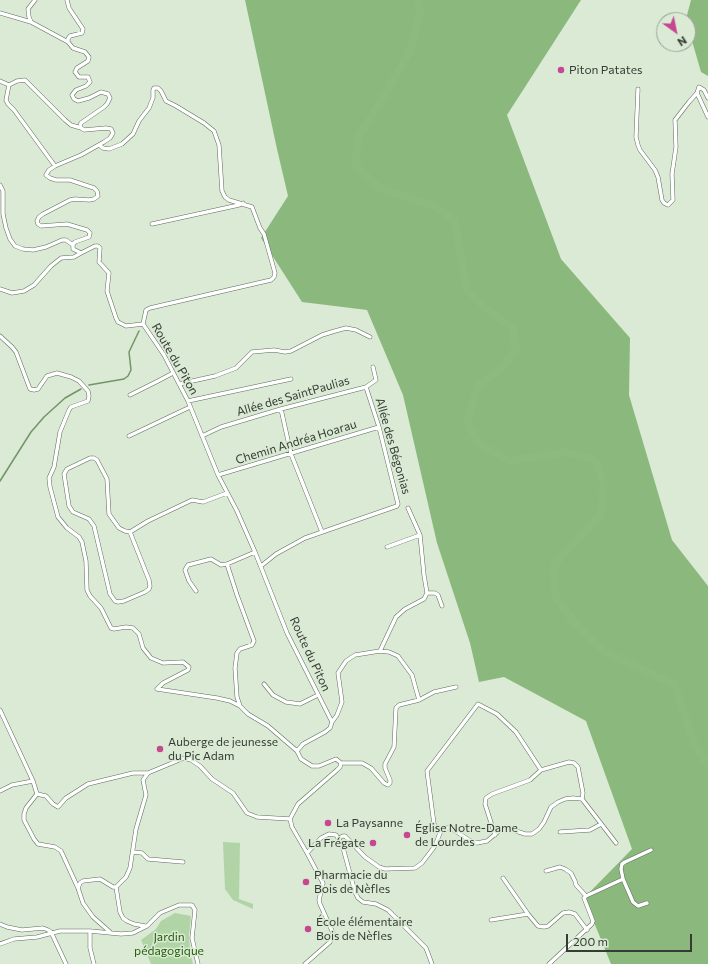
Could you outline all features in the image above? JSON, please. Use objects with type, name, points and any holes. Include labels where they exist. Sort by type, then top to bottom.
[{"type":"street","points":[[31,22],[28,9],[35,0]]},
{"type":"street","points":[[66,0],[69,8],[83,29],[82,33],[70,36],[68,42]]},
{"type":"street","points":[[0,13],[31,22],[68,42],[73,48],[85,52],[89,58],[88,61],[77,68],[74,72],[79,77],[88,77],[90,82],[86,86],[73,92],[72,95],[74,99],[78,101],[83,100],[101,92],[108,94],[110,98],[104,107],[81,123],[81,128]]},
{"type":"street","points":[[9,85],[17,81],[25,80],[29,82],[42,98],[64,120],[72,125],[89,130],[106,128],[111,129],[113,133],[110,138],[99,145],[81,155],[55,166],[47,172],[46,175],[50,178],[56,180],[70,180],[94,188],[97,191],[98,196],[94,199],[70,200],[43,214],[37,221],[41,226],[67,224],[83,228],[90,233],[89,237],[79,240],[73,245]]},
{"type":"street","points":[[0,81],[9,85]]},
{"type":"street","points":[[9,85],[6,100],[8,104],[55,166]]},
{"type":"street","points":[[99,145],[103,148],[109,149],[122,144],[133,134],[139,121],[149,108],[153,98],[154,88],[158,88],[166,101],[204,123],[214,131],[219,145],[222,191],[225,197],[229,200],[243,203],[252,207],[260,228],[264,234],[275,273],[271,280],[150,308],[146,310],[142,324]]},
{"type":"street","points":[[638,89],[636,137],[638,145],[655,170],[658,177],[662,200],[668,205],[673,200],[672,174],[676,147],[675,120],[697,93],[699,88],[704,90],[708,98]]},
{"type":"street","points":[[697,93],[708,118]]},
{"type":"street","points":[[0,185],[3,191],[3,214],[6,228],[10,239],[15,246],[33,250],[66,240],[73,245],[73,249],[81,253]]},
{"type":"street","points":[[152,224],[243,203]]},
{"type":"street","name":"Route du Piton","points":[[81,253],[95,246],[100,248],[99,262],[109,273],[107,292],[118,322],[126,326],[142,324],[155,341],[173,372],[188,401],[218,475],[255,552],[287,633],[332,722]]},
{"type":"street","points":[[0,288],[12,293],[24,291],[34,285],[51,266],[61,258],[74,257],[81,253]]},
{"type":"street","points":[[179,384],[215,376],[236,368],[252,352],[274,350],[285,352],[322,335],[346,328],[356,330],[370,337]]},
{"type":"street","points":[[0,336],[16,352],[30,389],[38,389],[47,376],[56,373],[79,381],[88,391],[88,401],[71,407],[68,410],[60,432],[54,468],[49,478],[50,487],[58,517],[67,528],[79,537],[82,542],[86,561],[87,590],[90,596],[101,608],[111,628],[133,628],[139,634],[143,648],[151,658],[163,663],[184,662],[189,667],[188,670],[160,685],[157,689],[230,701],[240,706],[248,714],[268,726],[297,751],[301,759],[312,766],[319,766],[336,759],[341,763],[362,763],[371,768],[384,783],[388,785],[390,780],[385,764],[394,748],[396,708],[399,705],[419,700],[434,692],[456,687]]},
{"type":"street","name":"Allée des SaintPaulias","points":[[202,436],[222,427],[281,409],[366,387],[376,380],[373,367]]},
{"type":"street","points":[[130,395],[173,372]]},
{"type":"street","points":[[188,401],[291,379]]},
{"type":"street","name":"Allée des Bégonias","points":[[261,566],[276,554],[305,538],[397,506],[398,504],[379,427],[366,387]]},
{"type":"street","points":[[129,436],[190,407]]},
{"type":"street","points":[[281,409],[291,454],[322,532]]},
{"type":"street","name":"Chemin Andréa Hoarau","points":[[218,475],[379,427]]},
{"type":"street","points":[[130,532],[150,586],[145,592],[118,602],[112,597],[109,589],[94,526],[89,519],[73,512],[69,506],[64,474],[67,469],[90,458],[97,460],[107,479],[109,514],[119,528],[130,532],[148,521],[192,500],[204,502],[227,493]]},
{"type":"street","points":[[380,651],[396,617],[405,609],[424,599],[427,593],[420,535],[408,508]]},
{"type":"street","points":[[387,547],[420,535]]},
{"type":"street","points":[[196,591],[192,587],[185,570],[188,565],[211,560],[221,565],[227,564],[255,552]]},
{"type":"street","points":[[227,564],[254,641],[252,645],[240,649],[237,653],[235,668],[237,698],[240,706]]},
{"type":"street","points":[[427,593],[435,593],[438,595],[442,606]]},
{"type":"street","points":[[297,751],[303,744],[330,728],[342,702],[338,673],[341,666],[355,655],[380,651],[389,652],[398,656],[415,682],[419,700]]},
{"type":"street","points":[[264,684],[273,695],[286,702],[300,704],[318,695]]},
{"type":"street","points":[[440,834],[434,824],[427,771],[478,704],[497,714],[516,732],[542,770]]},
{"type":"street","points":[[0,710],[37,794]]},
{"type":"street","points":[[37,794],[46,796],[58,807],[66,798],[88,784],[133,773],[148,773],[184,758],[191,760],[200,766],[212,780],[233,793],[247,813],[257,817],[290,819]]},
{"type":"street","points":[[495,835],[485,804],[486,798],[492,794],[530,780],[542,770],[569,762],[574,763],[578,767],[583,795],[582,799],[616,843]]},
{"type":"street","points":[[305,964],[330,942],[333,933],[319,900],[323,883],[292,827],[290,819],[298,804],[337,770],[341,763]]},
{"type":"street","points":[[78,888],[80,883],[83,881],[100,879],[113,887],[116,887],[122,883],[128,873],[133,852],[136,829],[146,795],[143,780],[148,773]]},
{"type":"street","points":[[0,791],[12,785],[32,781]]},
{"type":"street","points":[[37,794],[24,811],[24,820],[36,842],[41,845],[55,847],[62,851],[86,908],[93,917],[111,932]]},
{"type":"street","points":[[339,838],[345,836],[365,857],[378,867],[385,869],[415,868],[422,863],[435,846],[440,834],[445,828],[450,828],[468,840],[477,843],[488,841],[504,829],[510,829],[525,834],[532,834],[539,829],[544,822],[551,807],[558,802],[569,798],[582,799]]},
{"type":"street","points":[[560,832],[590,830],[601,824]]},
{"type":"street","points":[[307,853],[321,838],[326,835],[333,834],[339,838],[346,856],[355,892],[358,898],[363,902],[376,904],[388,910],[426,948],[432,964]]},
{"type":"street","points":[[647,903],[638,906],[633,902],[623,879],[621,869],[622,864],[651,850]]},
{"type":"street","points":[[133,852],[142,853],[148,859],[183,862]]},
{"type":"street","points":[[546,871],[560,868],[565,869],[571,873],[576,886],[586,896]]},
{"type":"street","points":[[503,878],[538,926],[548,926],[563,913],[569,912],[575,914],[587,930]]},
{"type":"street","points":[[586,896],[623,879]]},
{"type":"street","points":[[116,887],[120,912],[123,918],[134,924],[146,926]]},
{"type":"street","points":[[549,964],[587,930],[593,922],[584,898],[586,896]]},
{"type":"street","points":[[0,944],[14,939],[60,931],[111,932],[121,934],[133,933],[146,926],[160,913],[179,905],[192,905],[195,910],[192,938],[198,964]]},
{"type":"street","points":[[491,920],[528,914]]},
{"type":"street","points":[[0,924],[22,930],[43,928],[48,930],[51,932],[66,964]]},
{"type":"street","points":[[90,931],[90,948],[94,964]]},
{"type":"green space","points":[[245,0],[581,0],[507,115],[561,259],[630,338],[629,395],[672,540],[708,586],[708,964],[611,964],[584,898],[632,849],[586,721],[504,677],[479,682],[470,643],[437,543],[403,395],[367,310],[302,302],[261,238],[288,196]]},
{"type":"green space","points":[[691,0],[708,0],[708,76],[701,72],[695,52],[696,12],[688,12]]},
{"type":"green space","points":[[223,842],[240,843],[239,899],[253,904],[253,909],[233,900],[225,889]]},
{"type":"green space","name":"Jardin pédagogique","points":[[175,913],[191,916],[189,935],[190,952],[193,964],[151,964],[141,940],[156,929],[161,921]]},
{"type":"waterway","points":[[418,0],[420,12],[410,51],[358,137],[355,165],[380,189],[435,206],[455,221],[467,290],[485,308],[512,327],[516,348],[504,366],[478,386],[467,422],[480,445],[510,461],[568,452],[596,461],[604,485],[601,514],[554,565],[555,596],[575,623],[606,653],[674,684],[693,741],[708,766]]},
{"type":"waterway","points":[[89,385],[124,379],[128,376],[131,370],[129,352],[139,331]]},
{"type":"waterway","points":[[0,481],[31,432],[44,417],[65,398],[81,389]]},
{"type":"place","name":"Piton Patates","points":[[561,70]]},
{"type":"place","name":"Auberge de jeunesse du Pic Adam","points":[[160,749]]},
{"type":"place","name":"La Paysanne","points":[[328,823]]},
{"type":"place","name":"Église Notre-Dame de Lourdes","points":[[407,835]]},
{"type":"place","name":"La Frégate","points":[[373,843]]},
{"type":"place","name":"Pharmacie du Bois de Nèfles","points":[[306,882]]},
{"type":"place","name":"École élémentaire Bois de Nèfles","points":[[308,929]]}]
